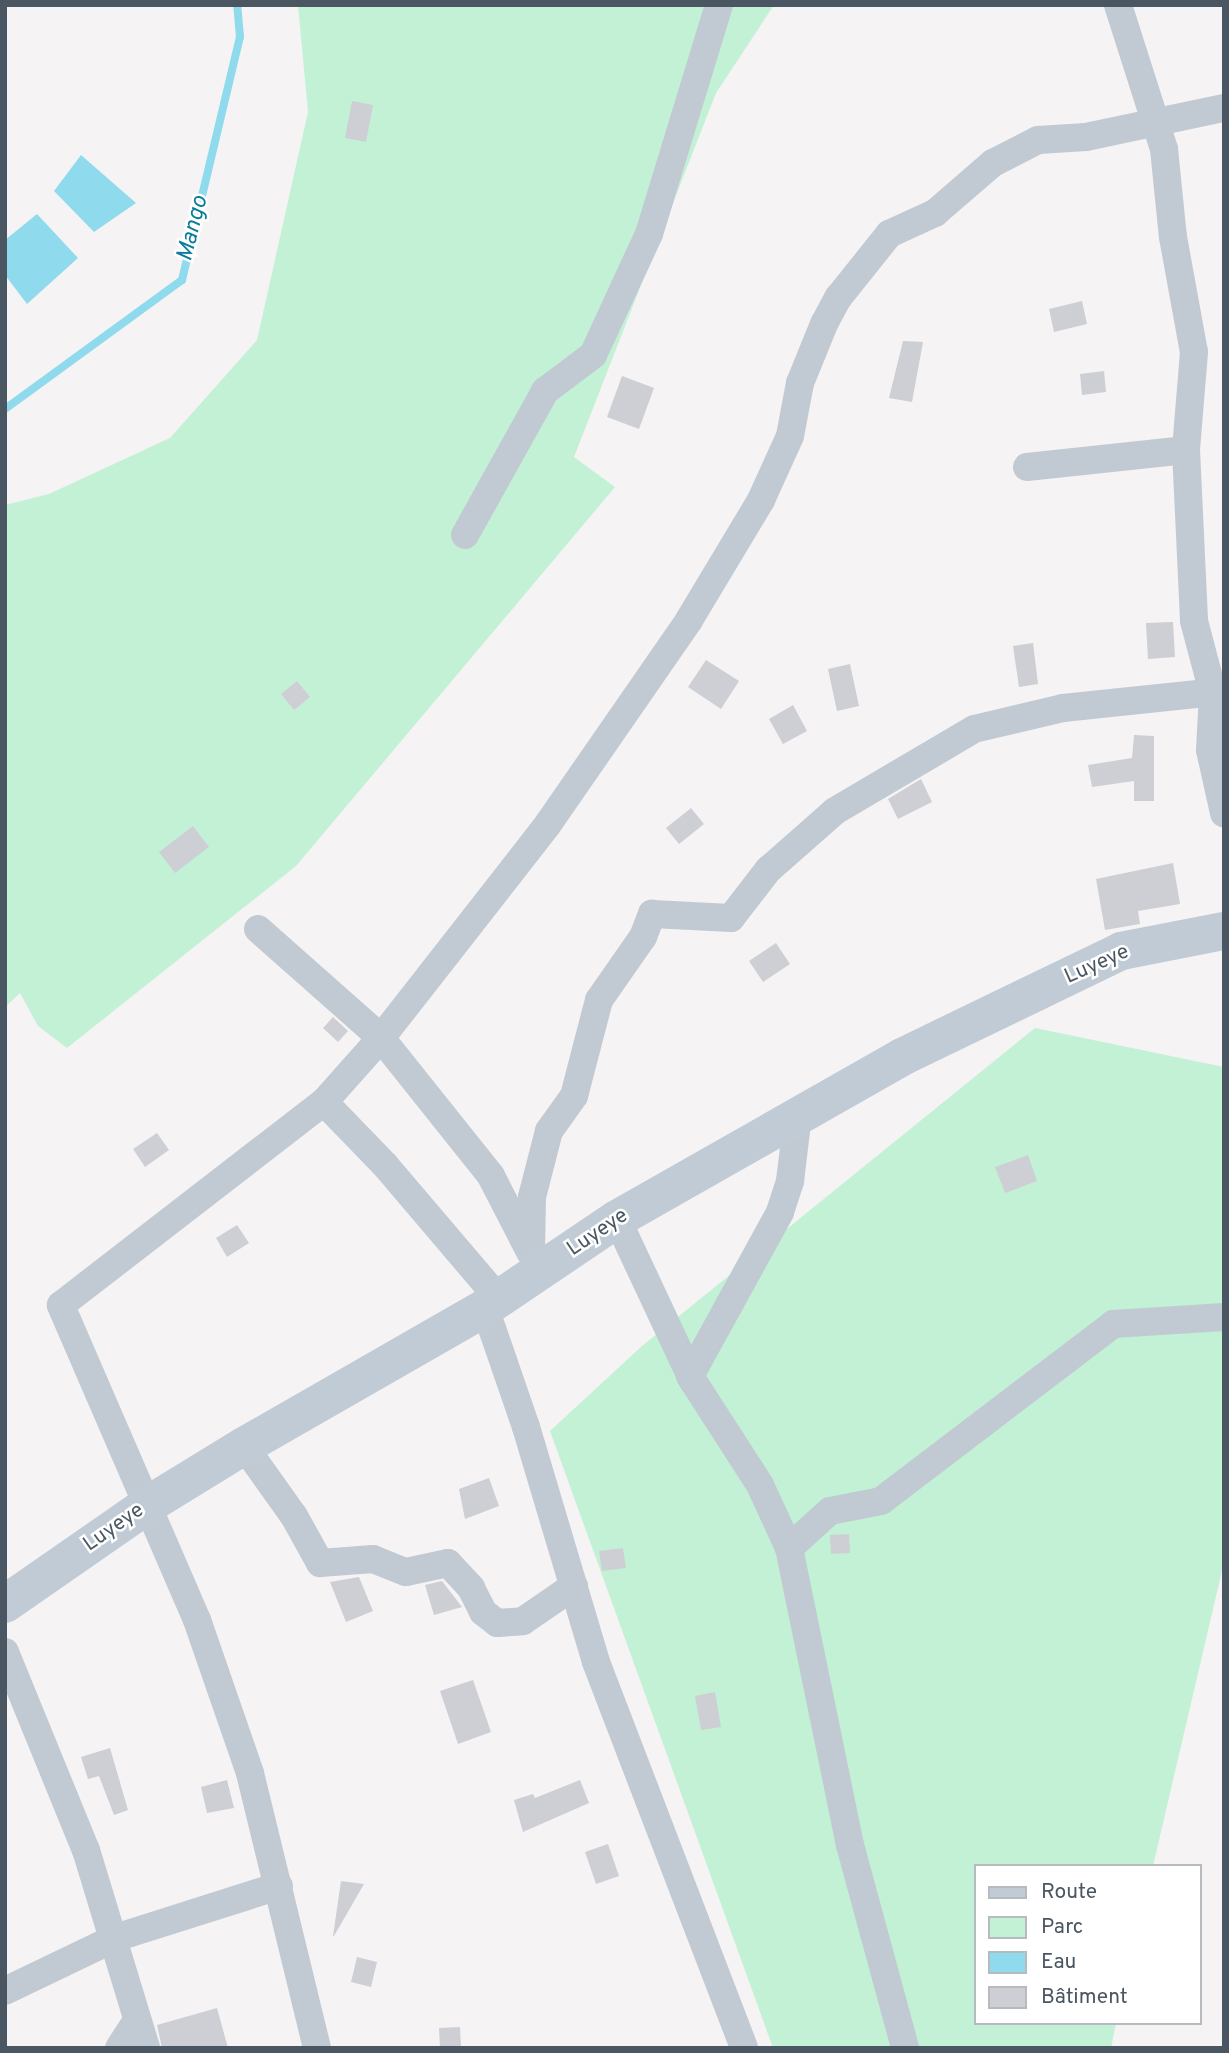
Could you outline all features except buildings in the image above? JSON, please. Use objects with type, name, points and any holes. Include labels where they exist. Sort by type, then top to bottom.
[{"type":"street","points":[[465,535],[545,391],[593,355],[604,333],[649,234],[719,5]]},
{"type":"street","points":[[1118,5],[1144,92],[1157,119],[1194,352],[1186,450],[1194,621],[1219,692],[1210,750],[1224,813]]},
{"type":"street","points":[[317,2048],[250,1773],[201,1633],[61,1305],[324,1102],[381,1038],[548,824],[689,620],[772,475],[790,436],[800,383],[838,298],[889,234],[935,213],[993,163],[1038,140],[1086,137],[1157,119],[1224,108]]},
{"type":"street","points":[[1027,467],[1186,450]]},
{"type":"street","points":[[536,1263],[533,1197],[550,1131],[574,1096],[599,1000],[643,937],[652,914],[731,918],[768,870],[835,811],[974,729],[1063,708],[1219,692]]},
{"type":"street","points":[[258,929],[381,1038],[491,1176],[536,1263]]},
{"type":"street","name":"Luyeye","points":[[5,1604],[146,1506],[244,1446],[492,1304],[536,1263],[902,1057],[1121,951],[1224,931]]},
{"type":"street","points":[[324,1102],[385,1165],[492,1304],[596,1661],[744,2048]]},
{"type":"street","points":[[690,1376],[780,1212],[790,1181],[798,1115]]},
{"type":"street","points":[[617,1219],[690,1376],[761,1485],[789,1548],[850,1845],[905,2048]]},
{"type":"street","points":[[789,1548],[830,1511],[881,1502],[1113,1324],[1224,1317]]},
{"type":"street","points":[[244,1446],[294,1516],[320,1563],[373,1559],[406,1572],[448,1563],[471,1588],[483,1612],[497,1623],[523,1621],[574,1586]]},
{"type":"street","points":[[5,1652],[86,1850],[115,1938],[146,2048]]},
{"type":"street","points":[[5,1991],[115,1938],[279,1886]]},
{"type":"street","points":[[119,2048],[137,2020]]},
{"type":"green space","points":[[298,5],[774,5],[716,93],[574,457],[615,487],[296,866],[67,1048],[38,1026],[20,993],[5,1007],[5,505],[49,494],[170,438],[257,340],[308,112]]},
{"type":"green space","points":[[1035,1028],[1224,1067],[1224,1562],[1153,1864],[974,1864],[974,2025],[1116,2025],[1111,2048],[773,2048],[550,1431],[642,1346]]},
{"type":"water","points":[[81,155],[136,203],[94,232],[54,191]]},
{"type":"water","points":[[37,214],[78,258],[27,304],[5,275],[5,240]]},
{"type":"waterway","name":"Mango","points":[[5,409],[182,280],[240,37],[237,5]]}]
